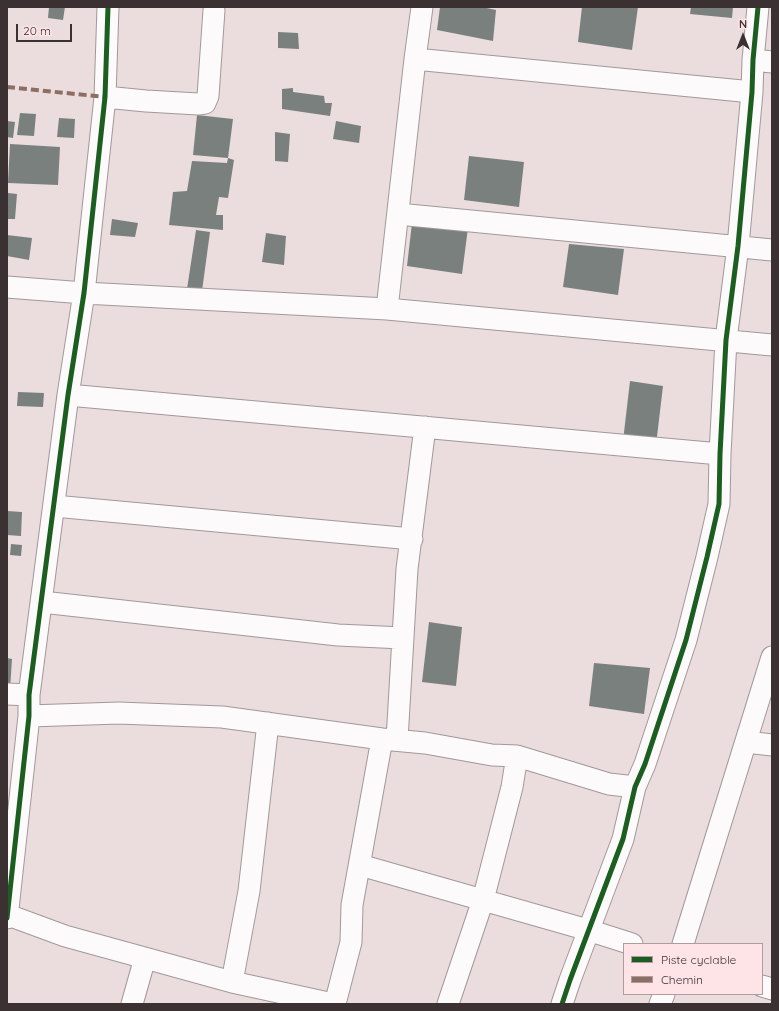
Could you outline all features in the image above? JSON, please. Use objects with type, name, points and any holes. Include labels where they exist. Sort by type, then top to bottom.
[{"type":"street","points":[[108,7],[105,97],[84,293],[68,395],[29,695],[29,716],[10,872],[7,916],[65,936],[232,982],[334,1004],[351,942],[352,905],[390,739],[404,638],[408,569],[426,428]]},
{"type":"street","points":[[387,309],[422,7]]},
{"type":"street","points":[[562,1004],[588,930],[623,839],[635,787],[645,764],[686,640],[702,580],[719,504],[726,340],[738,246],[752,92],[763,61],[758,7]]},
{"type":"street","points":[[105,97],[191,104],[205,103],[208,96],[214,10]]},
{"type":"street","points":[[415,59],[752,92]]},
{"type":"street","points":[[398,214],[772,250]]},
{"type":"street","points":[[7,287],[84,293],[387,309],[772,345]]},
{"type":"street","points":[[68,395],[720,454]]},
{"type":"street","points":[[54,506],[412,539]]},
{"type":"street","points":[[42,602],[338,634],[404,638]]},
{"type":"street","points":[[683,943],[772,657]]},
{"type":"street","points":[[7,694],[29,695]]},
{"type":"street","points":[[29,716],[119,713],[222,717],[390,739],[492,755],[517,756],[610,784],[635,787]]},
{"type":"street","points":[[232,982],[249,891],[268,723]]},
{"type":"street","points":[[746,742],[772,745]]},
{"type":"street","points":[[448,1004],[483,900],[512,787],[517,756]]},
{"type":"street","points":[[360,865],[629,943]]},
{"type":"street","points":[[132,1004],[145,958]]},
{"type":"building","points":[[49,7],[65,7],[63,20],[48,18]]},
{"type":"building","points":[[440,7],[482,7],[496,10],[493,41],[437,30]]},
{"type":"building","points":[[582,7],[638,7],[632,50],[578,42]]},
{"type":"building","points":[[691,7],[733,7],[732,18],[690,14]]},
{"type":"building","points":[[278,32],[298,33],[299,49],[278,48]]},
{"type":"building","points":[[293,88],[293,92],[324,96],[325,103],[332,103],[330,116],[282,109],[282,89]]},
{"type":"building","points":[[20,113],[36,114],[34,136],[17,135]]},
{"type":"building","points":[[197,115],[233,119],[228,158],[193,155]]},
{"type":"building","points":[[59,118],[75,119],[74,138],[57,137]]},
{"type":"building","points":[[7,121],[15,122],[13,138],[7,137]]},
{"type":"building","points":[[336,121],[361,126],[359,143],[333,139]]},
{"type":"building","points":[[275,132],[290,134],[288,162],[275,161]]},
{"type":"building","points":[[10,144],[60,147],[58,185],[8,183]]},
{"type":"building","points":[[469,156],[524,162],[519,207],[464,200]]},
{"type":"building","points":[[228,158],[234,160],[228,198],[219,197],[216,215],[223,215],[223,230],[169,225],[173,192],[187,191],[192,161],[227,163]]},
{"type":"building","points":[[8,193],[17,194],[15,219],[7,219]]},
{"type":"building","points":[[112,219],[138,223],[135,237],[110,235]]},
{"type":"building","points":[[412,223],[468,228],[462,274],[407,266]]},
{"type":"building","points":[[196,230],[210,232],[202,291],[187,289]]},
{"type":"building","points":[[266,233],[286,236],[284,265],[262,262]]},
{"type":"building","points":[[7,235],[32,238],[29,260],[7,256]]},
{"type":"building","points":[[569,244],[624,249],[618,295],[563,287]]},
{"type":"building","points":[[630,381],[663,386],[656,445],[623,441]]},
{"type":"building","points":[[18,392],[44,393],[43,407],[17,406]]},
{"type":"building","points":[[7,511],[22,512],[21,536],[7,535]]},
{"type":"building","points":[[11,544],[22,545],[21,556],[10,555]]},
{"type":"building","points":[[429,622],[462,627],[456,686],[422,682]]},
{"type":"building","points":[[7,658],[12,659],[10,690],[7,690]]},
{"type":"building","points":[[594,663],[650,668],[644,714],[589,706]]},
{"type":"marked path","points":[[7,87],[105,97]]},
{"type":"cycle path","points":[[7,918],[29,716],[29,695],[68,395],[84,293],[105,97],[108,7]]},
{"type":"cycle path","points":[[562,1004],[623,839],[635,787],[645,764],[686,640],[719,504],[726,340],[738,246],[758,7]]}]
